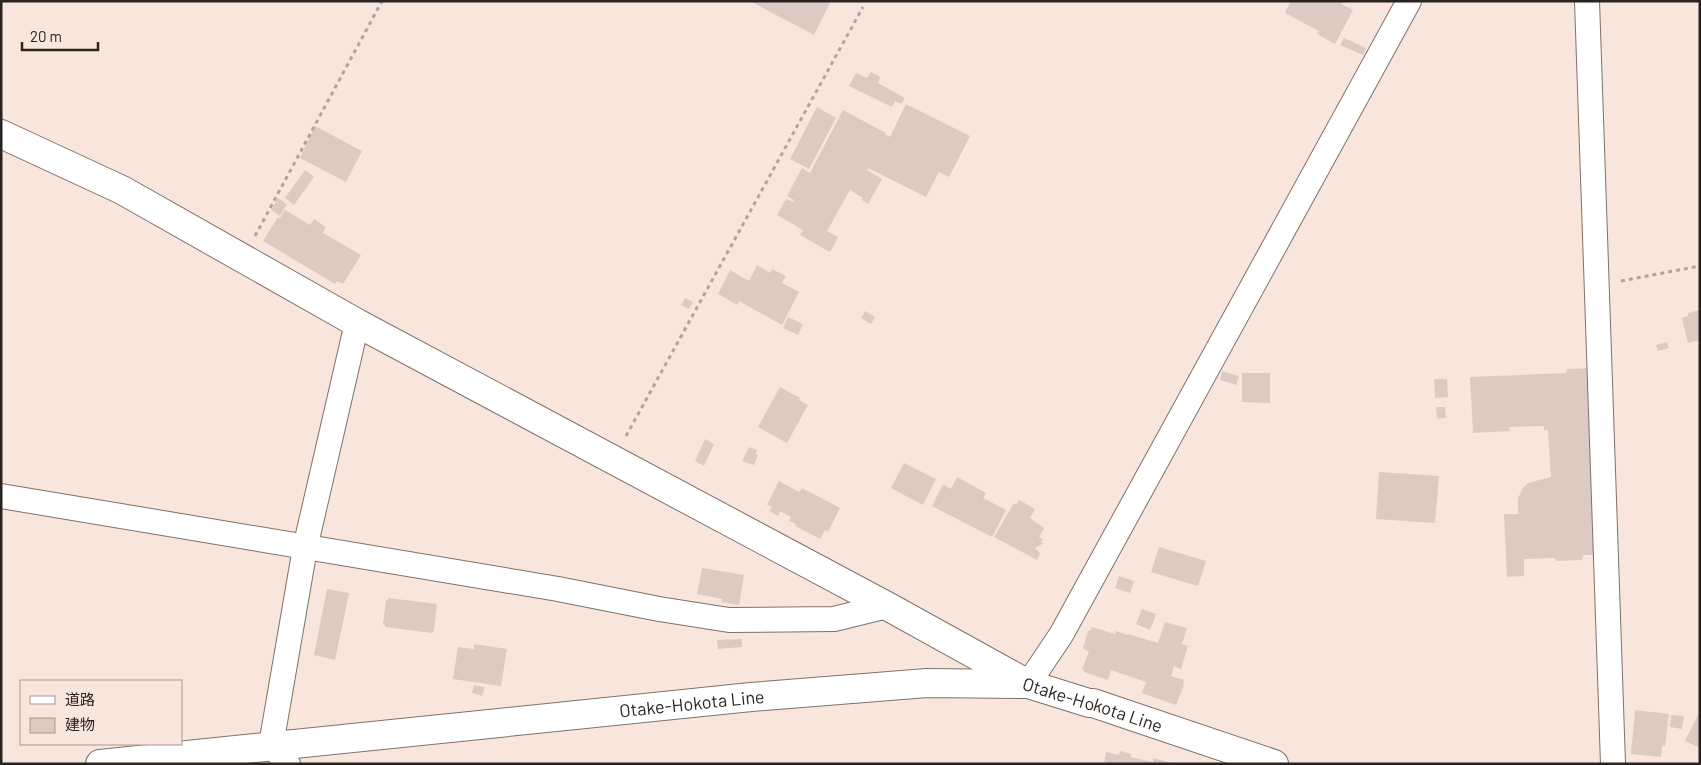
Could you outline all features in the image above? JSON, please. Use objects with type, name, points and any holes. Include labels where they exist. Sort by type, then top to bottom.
[{"type":"main road","points":[[1,134],[122,190],[357,323],[887,606],[1028,684]]},
{"type":"main road","name":"Otake-Hokota Line","points":[[100,764],[280,755],[771,696],[927,683],[1028,684],[1093,703],[1274,764]]},
{"type":"street","points":[[1028,684],[1061,635],[1409,1]]},
{"type":"street","points":[[1587,1],[1613,764]]},
{"type":"street","points":[[280,755],[305,548],[357,323]]},
{"type":"street","points":[[1,496],[558,589],[658,609],[730,620],[834,619],[887,606]]},
{"type":"path","points":[[243,259],[382,1]]},
{"type":"path","points":[[612,460],[863,7]]},
{"type":"path","points":[[1596,286],[1700,266]]},
{"type":"building","points":[[750,1],[831,1],[814,35]]},
{"type":"building","points":[[1291,1],[1343,1],[1341,4],[1353,10],[1335,44],[1317,34],[1319,31],[1285,13]]},
{"type":"building","points":[[1344,38],[1366,48],[1363,55],[1340,45]]},
{"type":"building","points":[[871,72],[880,77],[878,83],[905,98],[901,104],[895,101],[892,107],[849,86],[856,73],[867,78]]},
{"type":"building","points":[[906,104],[970,136],[949,177],[939,172],[926,197],[868,168],[867,170],[882,179],[868,204],[862,200],[863,198],[850,190],[827,231],[838,237],[830,252],[800,235],[803,230],[777,215],[786,199],[793,202],[794,200],[787,196],[802,168],[810,173],[843,110],[890,137]]},
{"type":"building","points":[[817,107],[836,118],[809,169],[790,159]]},
{"type":"building","points":[[315,126],[362,151],[346,182],[300,158]]},
{"type":"building","points":[[305,170],[314,177],[294,205],[285,198]]},
{"type":"building","points":[[278,198],[287,204],[280,216],[271,210]]},
{"type":"building","points":[[285,210],[310,225],[314,219],[326,227],[323,233],[361,255],[343,284],[337,281],[335,284],[263,241],[278,217],[280,218]]},
{"type":"building","points":[[757,265],[770,273],[772,269],[786,276],[782,283],[799,292],[782,325],[739,301],[737,305],[718,294],[730,270],[749,281]]},
{"type":"building","points":[[685,298],[693,302],[689,309],[681,305]]},
{"type":"building","points":[[1700,310],[1700,340],[1688,343],[1682,318],[1688,316],[1688,313]]},
{"type":"building","points":[[865,311],[875,317],[871,324],[861,318]]},
{"type":"building","points":[[788,317],[803,324],[798,335],[783,328]]},
{"type":"building","points":[[1667,342],[1669,348],[1658,351],[1656,345]]},
{"type":"building","points":[[1598,368],[1605,555],[1583,555],[1582,560],[1556,561],[1555,558],[1524,559],[1524,576],[1507,577],[1504,514],[1518,514],[1518,498],[1528,483],[1551,477],[1548,430],[1544,430],[1544,426],[1509,427],[1510,431],[1473,433],[1470,377],[1566,373],[1567,369]]},
{"type":"building","points":[[1222,371],[1239,376],[1236,385],[1220,380]]},
{"type":"building","points":[[1242,373],[1270,373],[1270,403],[1242,402]]},
{"type":"building","points":[[1434,379],[1447,379],[1448,397],[1435,398]]},
{"type":"building","points":[[780,387],[800,398],[799,400],[808,405],[787,443],[758,427]]},
{"type":"building","points":[[1436,407],[1445,407],[1446,418],[1437,419]]},
{"type":"building","points":[[705,439],[714,444],[704,466],[695,461]]},
{"type":"building","points":[[749,447],[757,450],[756,454],[758,455],[754,465],[742,461]]},
{"type":"building","points":[[904,463],[936,479],[923,505],[891,488]]},
{"type":"building","points":[[1379,472],[1439,476],[1435,523],[1376,519]]},
{"type":"building","points":[[957,477],[986,493],[983,498],[1006,510],[992,537],[932,506],[943,484],[951,489]]},
{"type":"building","points":[[779,481],[799,492],[802,488],[840,508],[828,532],[825,530],[820,539],[795,526],[796,524],[789,521],[791,517],[780,511],[778,516],[769,511],[772,507],[767,505]]},
{"type":"building","points":[[1019,500],[1035,509],[1030,518],[1044,528],[1039,537],[1043,539],[1041,543],[1044,543],[1035,548],[1040,553],[1037,560],[994,537],[1014,503],[1016,505]]},
{"type":"building","points":[[1159,547],[1206,561],[1198,586],[1151,572]]},
{"type":"building","points":[[702,568],[744,575],[739,605],[721,602],[722,599],[697,594]]},
{"type":"building","points":[[1119,576],[1134,581],[1130,593],[1115,588]]},
{"type":"building","points":[[327,589],[349,593],[335,660],[314,655]]},
{"type":"building","points":[[388,598],[437,604],[432,633],[385,627],[383,624],[386,600]]},
{"type":"building","points":[[1142,609],[1156,614],[1150,630],[1136,624]]},
{"type":"building","points":[[1165,622],[1187,628],[1182,644],[1188,646],[1181,669],[1174,666],[1171,676],[1184,680],[1184,685],[1176,705],[1142,693],[1146,682],[1111,670],[1108,680],[1084,672],[1082,669],[1089,652],[1083,648],[1088,631],[1092,627],[1115,634],[1116,631],[1158,643]]},
{"type":"building","points":[[742,639],[742,647],[718,649],[717,640]]},
{"type":"building","points":[[474,644],[507,649],[501,686],[453,679],[458,647],[474,649]]},
{"type":"building","points":[[474,685],[485,687],[482,696],[472,693]]},
{"type":"building","points":[[1635,710],[1669,714],[1665,746],[1662,746],[1661,757],[1631,754]]},
{"type":"building","points":[[1700,711],[1700,748],[1685,741]]},
{"type":"building","points":[[1671,715],[1684,716],[1682,729],[1670,727]]},
{"type":"building","points":[[1120,751],[1131,754],[1130,757],[1153,762],[1153,758],[1176,764],[1104,764],[1106,752],[1119,755]]}]
